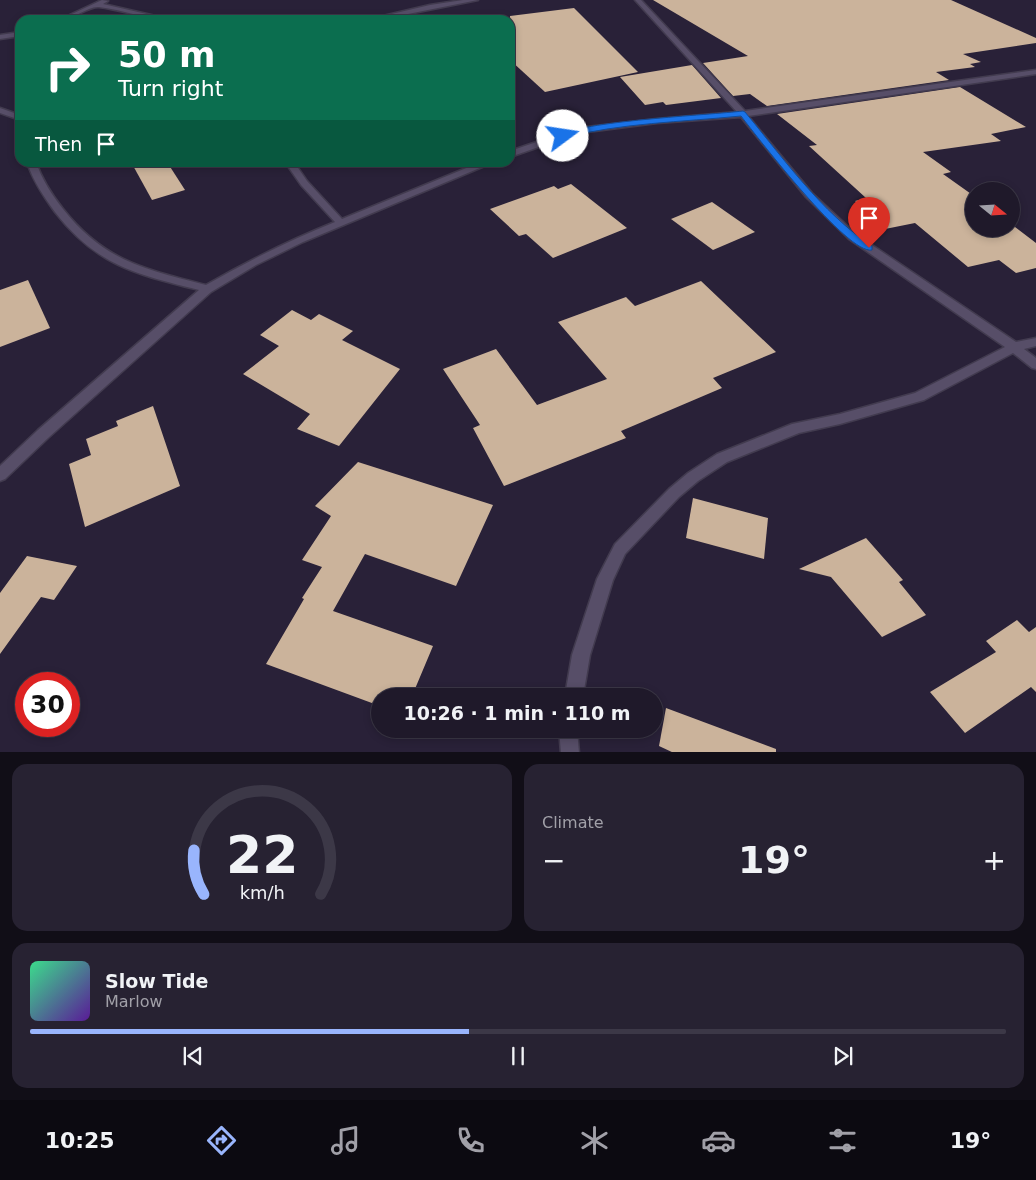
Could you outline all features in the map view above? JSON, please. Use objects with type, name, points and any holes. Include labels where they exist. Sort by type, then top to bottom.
[{"type":"street","points":[[74,15],[107,0]]},
{"type":"street","points":[[392,15],[475,0]]},
{"type":"street","points":[[638,0],[743,114],[809,195],[853,237],[1014,347],[1036,365]]},
{"type":"street","points":[[97,5],[146,15]]},
{"type":"street","points":[[0,37],[15,35]]},
{"type":"street","points":[[515,152],[578,131],[658,121],[743,114],[1036,72]]},
{"type":"street","points":[[0,110],[15,116]]},
{"type":"street","points":[[34,167],[66,221],[85,242],[113,260],[147,274],[208,289]]},
{"type":"street","points":[[293,167],[304,183],[341,223]]},
{"type":"street","points":[[0,475],[43,434],[208,289],[252,263],[299,240],[478,167]]},
{"type":"street","points":[[575,688],[581,655],[605,579],[620,549],[674,493],[687,483],[722,458],[797,428],[840,419],[919,397],[1014,347],[1036,342]]},
{"type":"street","points":[[569,738],[570,752]]},
{"type":"building","points":[[653,0],[951,0],[1036,38],[1036,43],[963,54],[981,62],[970,64],[975,67],[936,72],[949,80],[767,106],[750,94],[733,96],[703,63],[748,56]]},
{"type":"building","points":[[574,8],[638,72],[545,92],[515,65],[515,15]]},
{"type":"building","points":[[692,65],[721,98],[666,105],[663,102],[645,105],[620,77]]},
{"type":"building","points":[[960,87],[1026,127],[991,134],[1001,141],[923,152],[951,172],[943,174],[965,190],[965,238],[1020,238],[1020,231],[1036,243],[1036,268],[1016,273],[999,260],[968,267],[915,223],[885,229],[855,201],[866,198],[809,146],[817,145],[777,114]]},
{"type":"building","points":[[134,167],[170,167],[185,190],[152,200]]},
{"type":"building","points":[[571,184],[627,228],[553,258],[526,234],[519,236],[490,209],[554,186],[558,189]]},
{"type":"building","points":[[712,202],[755,232],[713,250],[671,219]]},
{"type":"building","points":[[28,280],[50,328],[0,347],[0,290]]},
{"type":"building","points":[[701,281],[776,352],[713,378],[722,388],[621,431],[626,438],[504,486],[473,428],[480,425],[443,369],[496,349],[537,405],[607,379],[558,322],[626,297],[635,306]]},
{"type":"building","points":[[292,310],[311,320],[319,314],[353,331],[342,340],[400,369],[339,446],[297,429],[310,414],[243,374],[279,346],[260,335]]},
{"type":"building","points":[[153,406],[180,486],[85,527],[69,464],[91,455],[86,439],[118,426],[116,421]]},
{"type":"building","points":[[358,462],[493,505],[456,586],[365,554],[333,611],[433,646],[415,688],[371,688],[371,703],[266,664],[304,599],[302,598],[322,567],[302,560],[331,516],[315,506]]},
{"type":"building","points":[[693,498],[768,518],[764,559],[686,538]]},
{"type":"building","points":[[866,538],[903,580],[899,582],[926,615],[882,637],[831,577],[799,569]]},
{"type":"building","points":[[27,556],[77,566],[54,600],[41,597],[0,654],[0,593]]},
{"type":"building","points":[[1017,620],[1029,632],[1036,627],[1036,692],[1031,687],[965,733],[930,692],[996,652],[986,641]]},
{"type":"building","points":[[666,708],[776,749],[776,752],[672,752],[659,746],[660,738],[663,738]]},
{"type":"route","points":[[563,136],[578,131],[611,126],[743,114],[809,195],[853,237],[869,248]]}]
